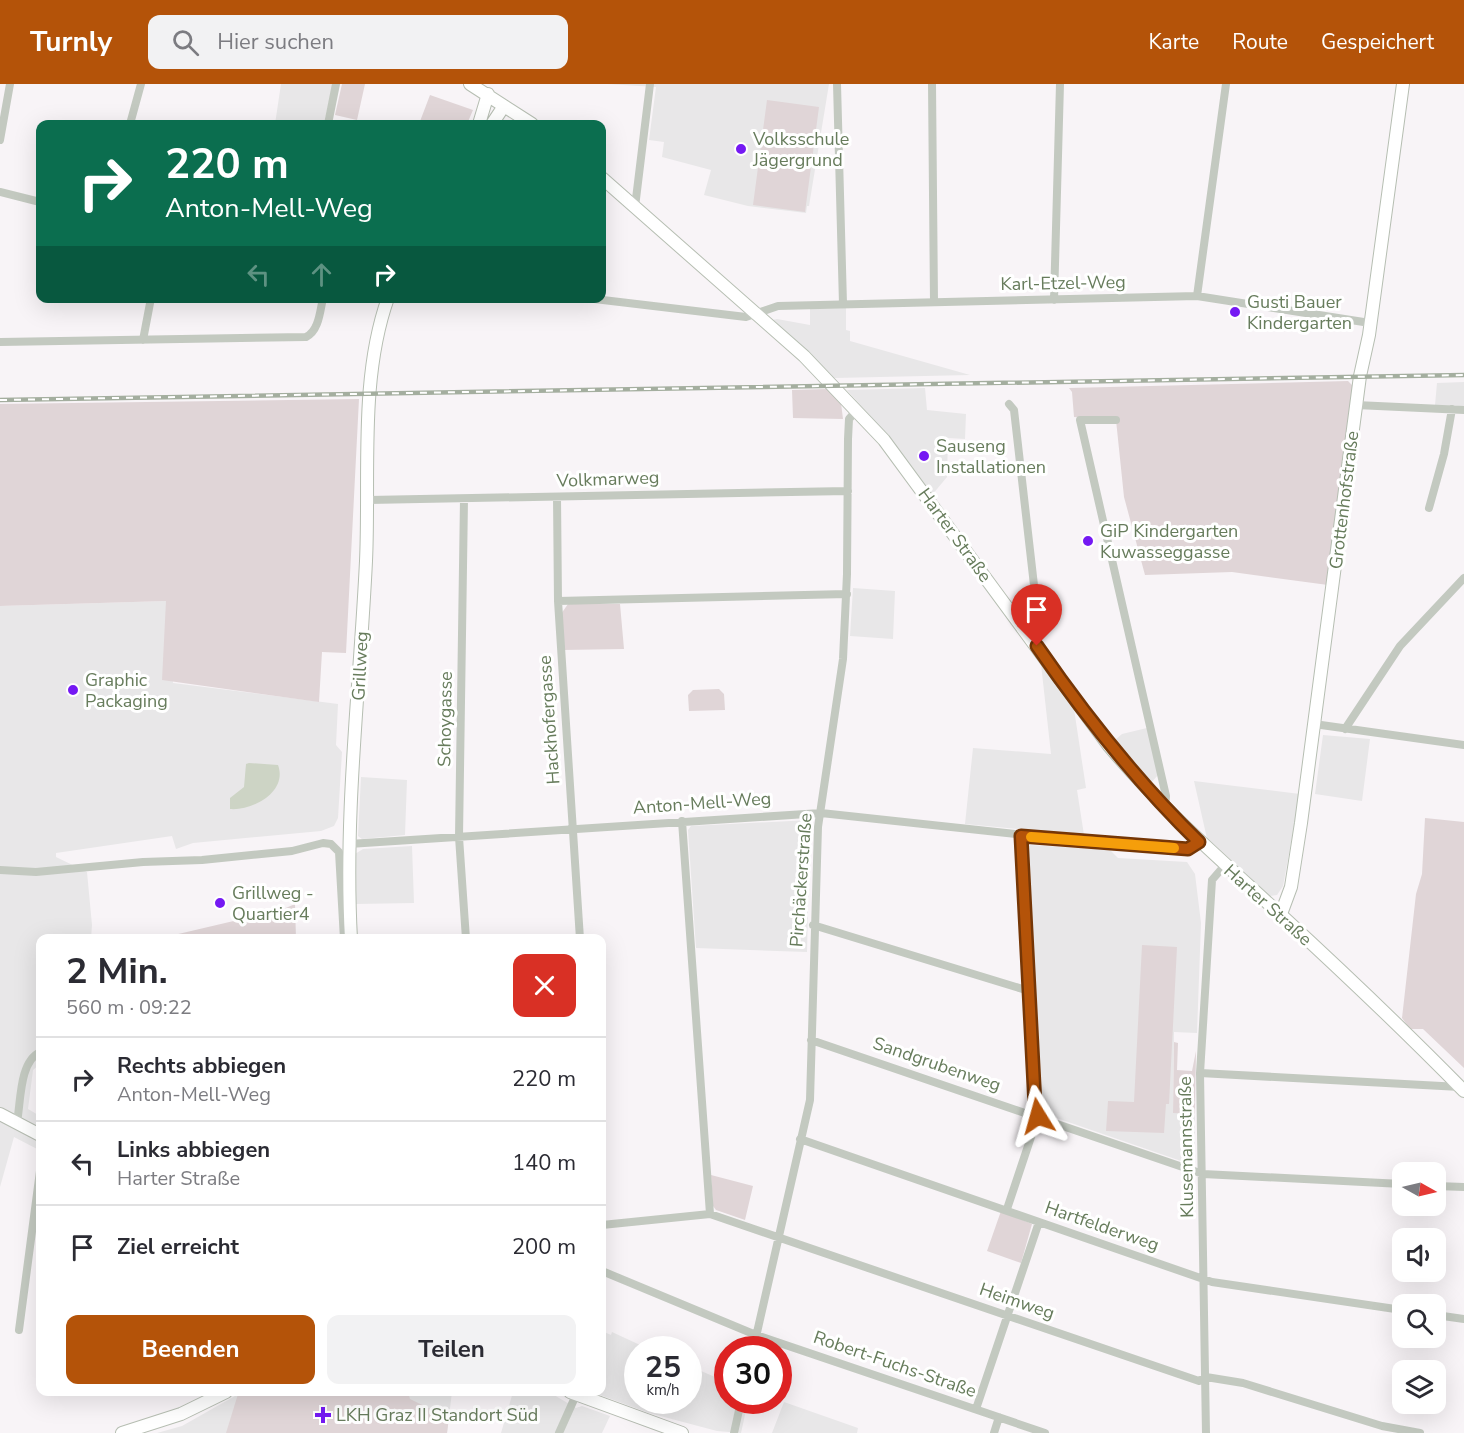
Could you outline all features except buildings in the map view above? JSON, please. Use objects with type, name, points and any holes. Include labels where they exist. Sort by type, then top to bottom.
[{"type":"main road","points":[[470,84],[526,120]]},
{"type":"main road","name":"Grottenhofstraße","points":[[1281,914],[1291,887],[1356,405],[1370,323],[1403,84]]},
{"type":"main road","points":[[480,120],[488,94]]},
{"type":"main road","points":[[495,120],[504,106]]},
{"type":"main road","name":"Harter Straße","points":[[606,182],[804,356],[857,410],[903,465],[1109,746],[1165,809],[1281,914],[1462,1089]]},
{"type":"main road","name":"Grillweg","points":[[351,934],[349,844],[369,500],[371,393],[377,333],[386,303]]},
{"type":"main road","points":[[0,1114],[36,1133]]},
{"type":"main road","points":[[122,1433],[181,1414],[218,1396]]},
{"type":"main road","points":[[581,1396],[682,1433]]},
{"type":"street","points":[[0,140],[10,84]]},
{"type":"street","points":[[131,120],[141,84]]},
{"type":"street","points":[[329,120],[336,84]]},
{"type":"street","points":[[635,207],[650,84]]},
{"type":"street","points":[[837,84],[843,304]]},
{"type":"street","points":[[932,84],[934,302]]},
{"type":"street","points":[[1054,300],[1060,84]]},
{"type":"street","points":[[1197,296],[1226,84]]},
{"type":"street","points":[[0,192],[36,201]]},
{"type":"street","name":"Karl-Etzel-Weg","points":[[606,300],[746,316],[778,306],[1197,296],[1370,323]]},
{"type":"street","points":[[143,340],[151,303]]},
{"type":"street","points":[[0,342],[306,337],[312,334],[317,324],[322,303]]},
{"type":"street","points":[[1009,404],[1014,410],[1039,629],[1034,641]]},
{"type":"street","points":[[1356,405],[1464,410]]},
{"type":"street","points":[[1429,508],[1444,454],[1452,409]]},
{"type":"street","name":"Pirchäckerstraße","points":[[756,1335],[810,1100],[813,925],[818,827],[838,697],[846,594],[849,423],[850,416],[857,410]]},
{"type":"street","points":[[1116,420],[1080,420],[1166,796],[1165,809]]},
{"type":"street","name":"Volkmarweg","points":[[369,500],[849,491]]},
{"type":"street","name":"Hackhofergasse","points":[[556,497],[558,601],[580,934]]},
{"type":"street","name":"Schoygasse","points":[[464,499],[459,837],[466,934]]},
{"type":"street","points":[[1345,729],[1400,646],[1464,578]]},
{"type":"street","points":[[558,601],[846,594]]},
{"type":"street","points":[[1314,724],[1464,745]]},
{"type":"street","name":"Anton-Mell-Weg","points":[[349,844],[821,813],[1021,836],[1188,849],[1199,842]]},
{"type":"street","points":[[682,821],[710,1214]]},
{"type":"street","points":[[1006,1209],[1038,1116],[1035,1105],[1021,836]]},
{"type":"street","points":[[0,870],[36,872],[158,861],[224,858],[292,851],[323,843],[331,844],[339,852],[344,934]]},
{"type":"street","name":"Klusemannstraße","points":[[1206,1433],[1200,1073],[1212,880],[1225,865]]},
{"type":"street","points":[[813,925],[1029,991]]},
{"type":"street","name":"Sandgrubenweg","points":[[811,1040],[1203,1174],[1392,1183]]},
{"type":"street","points":[[17,1122],[28,1066],[36,1055]]},
{"type":"street","points":[[1200,1073],[1462,1089]]},
{"type":"street","name":"Hartfelderweg","points":[[800,1140],[1006,1209],[1212,1282],[1392,1309]]},
{"type":"street","points":[[1446,1186],[1464,1187]]},
{"type":"street","points":[[19,1330],[36,1201]]},
{"type":"street","name":"Heimweg","points":[[606,1225],[710,1214],[1199,1381],[1206,1377],[1243,1383],[1382,1426],[1420,1433]]},
{"type":"street","points":[[976,1408],[1039,1222]]},
{"type":"street","name":"Robert-Fuchs-Straße","points":[[606,1272],[756,1335],[1045,1433]]},
{"type":"street","points":[[1446,1316],[1464,1319]]},
{"type":"street","points":[[559,1433],[572,1396]]},
{"type":"street","points":[[734,1433],[738,1414]]},
{"type":"street","points":[[994,1433],[999,1417]]},
{"type":"shaded area","points":[[281,84],[333,84],[325,120],[276,120]]},
{"type":"shaded area","points":[[342,84],[365,84],[357,120],[335,115]]},
{"type":"shaded area","name":"Volksschule Jägergrund","points":[[607,84],[829,84],[806,213],[748,206],[704,195],[711,170],[662,157],[664,142],[649,140],[656,87]]},
{"type":"shaded area","points":[[430,95],[473,110],[469,120],[421,120]]},
{"type":"shaded area","points":[[767,100],[819,107],[805,212],[753,205]]},
{"type":"shaded area","points":[[846,308],[846,330],[850,331],[850,341],[970,375],[835,378],[818,376],[759,323],[777,319],[810,325],[810,309]]},
{"type":"shaded area","points":[[1348,381],[1354,387],[1328,585],[1232,572],[1145,575],[1124,497],[1116,420],[1074,417],[1072,392],[1069,388]]},
{"type":"shaded area","points":[[1464,382],[1464,407],[1435,405],[1437,383]]},
{"type":"shaded area","name":"Sauseng Installationen","points":[[925,388],[927,410],[966,414],[965,439],[948,438],[947,477],[932,495],[888,436],[847,390]]},
{"type":"shaded area","points":[[828,389],[841,403],[843,419],[793,418],[792,390]]},
{"type":"shaded area","points":[[359,399],[346,653],[322,652],[319,702],[162,680],[166,601],[0,606],[0,404]]},
{"type":"shaded area","points":[[853,588],[895,591],[893,639],[850,636]]},
{"type":"shaded area","name":"Graphic Packaging","points":[[166,601],[173,683],[338,704],[336,745],[342,752],[338,818],[334,826],[321,831],[193,843],[176,849],[172,836],[56,853],[56,857],[87,872],[91,934],[36,934],[36,1067],[33,1070],[28,1109],[36,1114],[36,1148],[14,1137],[0,1187],[0,606]]},
{"type":"shaded area","points":[[568,604],[620,604],[624,649],[563,650],[561,614]]},
{"type":"shaded area","points":[[1041,664],[1074,709],[1086,788],[1077,790],[1084,835],[965,824],[973,748],[1051,754]]},
{"type":"shaded area","points":[[719,689],[724,694],[725,710],[689,711],[688,695],[693,690]]},
{"type":"shaded area","points":[[1147,728],[1158,775],[1150,784],[1115,740],[1122,734]]},
{"type":"shaded area","points":[[1323,735],[1370,739],[1362,801],[1315,794]]},
{"type":"shaded area","points":[[246,764],[278,765],[280,775],[278,784],[266,798],[257,803],[239,809],[230,809],[230,798],[244,787]]},
{"type":"shaded area","points":[[361,777],[407,780],[405,835],[362,839],[358,836]]},
{"type":"shaded area","points":[[1194,781],[1300,794],[1283,886],[1277,895],[1269,896],[1208,843]]},
{"type":"shaded area","points":[[1425,818],[1464,822],[1464,1068],[1423,1029],[1410,1029],[1402,1018],[1416,894],[1422,874]]},
{"type":"shaded area","points":[[810,820],[807,952],[696,948],[688,830],[691,826]]},
{"type":"shaded area","points":[[1030,845],[1110,850],[1118,858],[1187,862],[1195,874],[1201,923],[1197,1033],[1174,1032],[1173,1112],[1195,1114],[1195,1149],[1184,1162],[1045,1114],[1039,1105],[1026,850]]},
{"type":"shaded area","points":[[412,846],[414,903],[356,904],[355,854],[363,849]]},
{"type":"shaded area","points":[[295,904],[296,934],[178,934],[281,910]]},
{"type":"shaded area","points":[[1142,945],[1177,947],[1169,1104],[1166,1104],[1164,1133],[1106,1131],[1108,1101],[1134,1102]]},
{"type":"shaded area","points":[[1174,1042],[1178,1043],[1177,1070],[1192,1071],[1196,1051],[1195,1114],[1173,1113]]},
{"type":"shaded area","points":[[711,1175],[753,1186],[745,1220],[716,1210],[713,1206]]},
{"type":"shaded area","name":"Graphic Packaging","points":[[36,1187],[36,1225],[33,1224]]},
{"type":"shaded area","points":[[1001,1211],[1032,1224],[1021,1263],[987,1251]]},
{"type":"shaded area","points":[[612,1332],[624,1338],[624,1404],[603,1396],[606,1396],[606,1333],[611,1335]]},
{"type":"shaded area","points":[[702,1371],[714,1377],[714,1414],[745,1414],[741,1433],[717,1431],[653,1414],[702,1414]]},
{"type":"shaded area","name":"LKH Graz II Standort Süd","points":[[235,1396],[389,1396],[409,1399],[409,1396],[452,1396],[447,1433],[157,1433],[182,1426]]},
{"type":"shaded area","name":"LKH Graz II Standort Süd","points":[[237,1396],[409,1396],[410,1399],[449,1418],[447,1433],[226,1433]]},
{"type":"shaded area","points":[[512,1396],[556,1396],[576,1408],[582,1406],[610,1416],[602,1433],[501,1433]]},
{"type":"shaded area","points":[[792,1405],[858,1428],[857,1433],[772,1433],[779,1414],[792,1414]]},
{"type":"railway","points":[[0,400],[1464,375]]},
{"type":"slow traffic","points":[[1031,837],[1174,848]]},
{"type":"place","name":"Volksschule Jägergrund","points":[[741,149]]},
{"type":"place","name":"Gusti Bauer Kindergarten","points":[[1235,312]]},
{"type":"place","name":"Sauseng Installationen","points":[[924,456]]},
{"type":"place","name":"GiP Kindergarten Kuwasseggasse","points":[[1088,541]]},
{"type":"place","name":"Graphic Packaging","points":[[73,690]]},
{"type":"place","name":"Grillweg - Quartier4","points":[[220,903]]},
{"type":"place","name":"LKH Graz II Standort Süd","points":[[323,1415]]},
{"type":"route","points":[[1037,646],[1109,746],[1147,790],[1199,842],[1188,849],[1021,836],[1035,1105],[1038,1116]]}]
